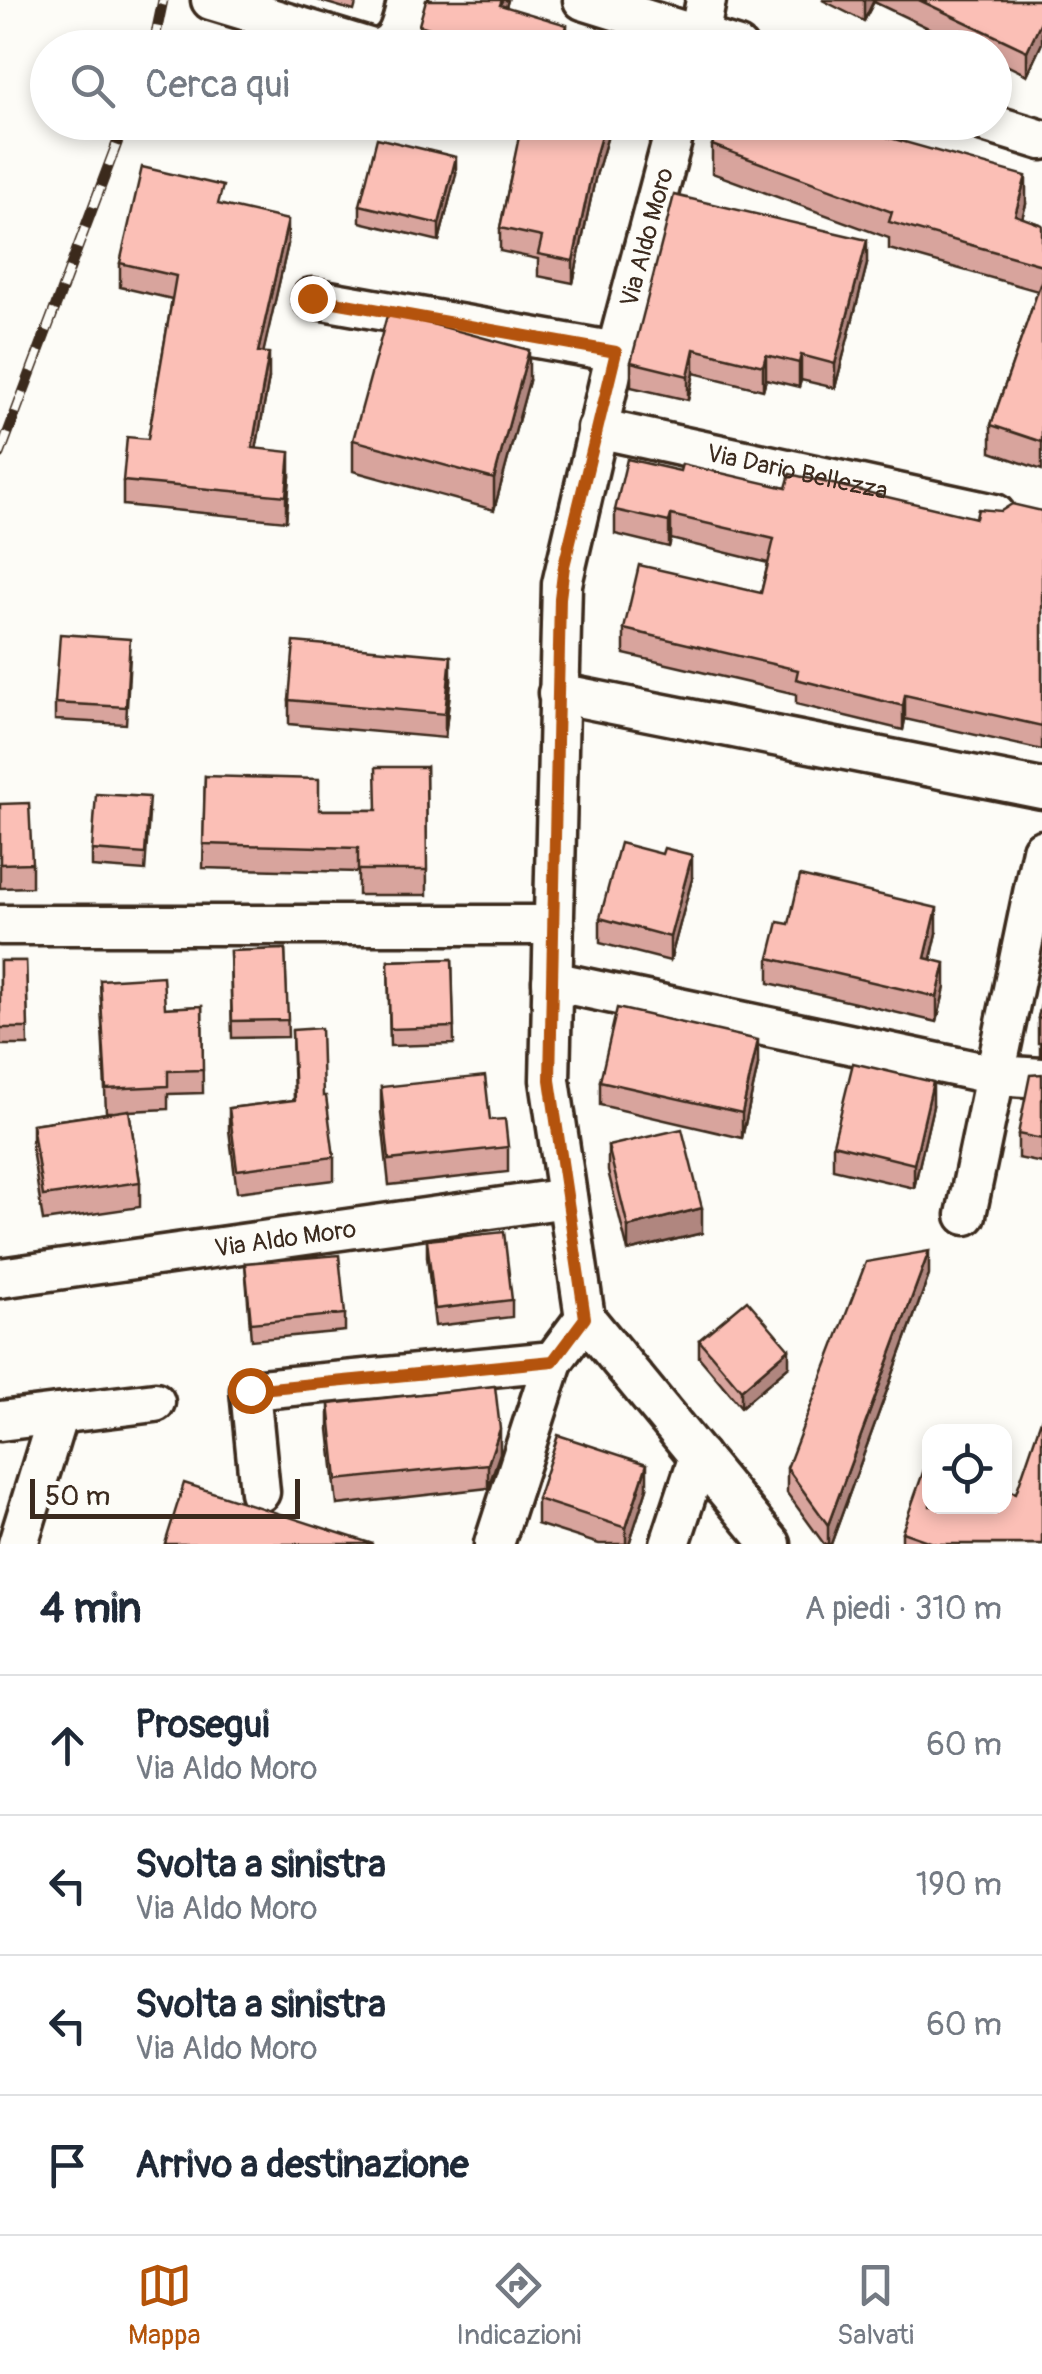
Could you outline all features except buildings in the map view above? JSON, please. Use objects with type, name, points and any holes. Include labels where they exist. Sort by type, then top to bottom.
[{"type":"street","points":[[211,0],[309,30]]},
{"type":"street","points":[[398,30],[408,0]]},
{"type":"street","points":[[583,0],[701,28]]},
{"type":"street","points":[[1012,131],[1042,140]]},
{"type":"street","name":"Via Aldo Moro","points":[[585,1318],[550,1080],[562,584],[597,428],[672,140]]},
{"type":"street","points":[[312,298],[616,352]]},
{"type":"street","name":"Via Dario Bellezza","points":[[597,428],[995,514]]},
{"type":"street","points":[[558,693],[1042,790]]},
{"type":"street","points":[[966,1215],[1042,850]]},
{"type":"street","points":[[0,925],[554,925]]},
{"type":"street","points":[[552,982],[995,1076],[1042,1078]]},
{"type":"street","name":"Via Aldo Moro","points":[[0,1278],[567,1198]]},
{"type":"street","points":[[494,1544],[553,1361],[585,1318],[771,1544]]},
{"type":"street","points":[[260,1492],[250,1390],[553,1361]]},
{"type":"street","points":[[0,1421],[155,1402]]},
{"type":"street","points":[[18,1544],[58,1414]]},
{"type":"street","points":[[670,1544],[699,1456]]},
{"type":"railway","points":[[157,30],[163,0]]},
{"type":"railway","points":[[0,454],[118,140]]},
{"type":"route","points":[[250,1390],[553,1361],[585,1318],[550,1080],[560,598],[564,566],[616,352],[312,298]]}]
